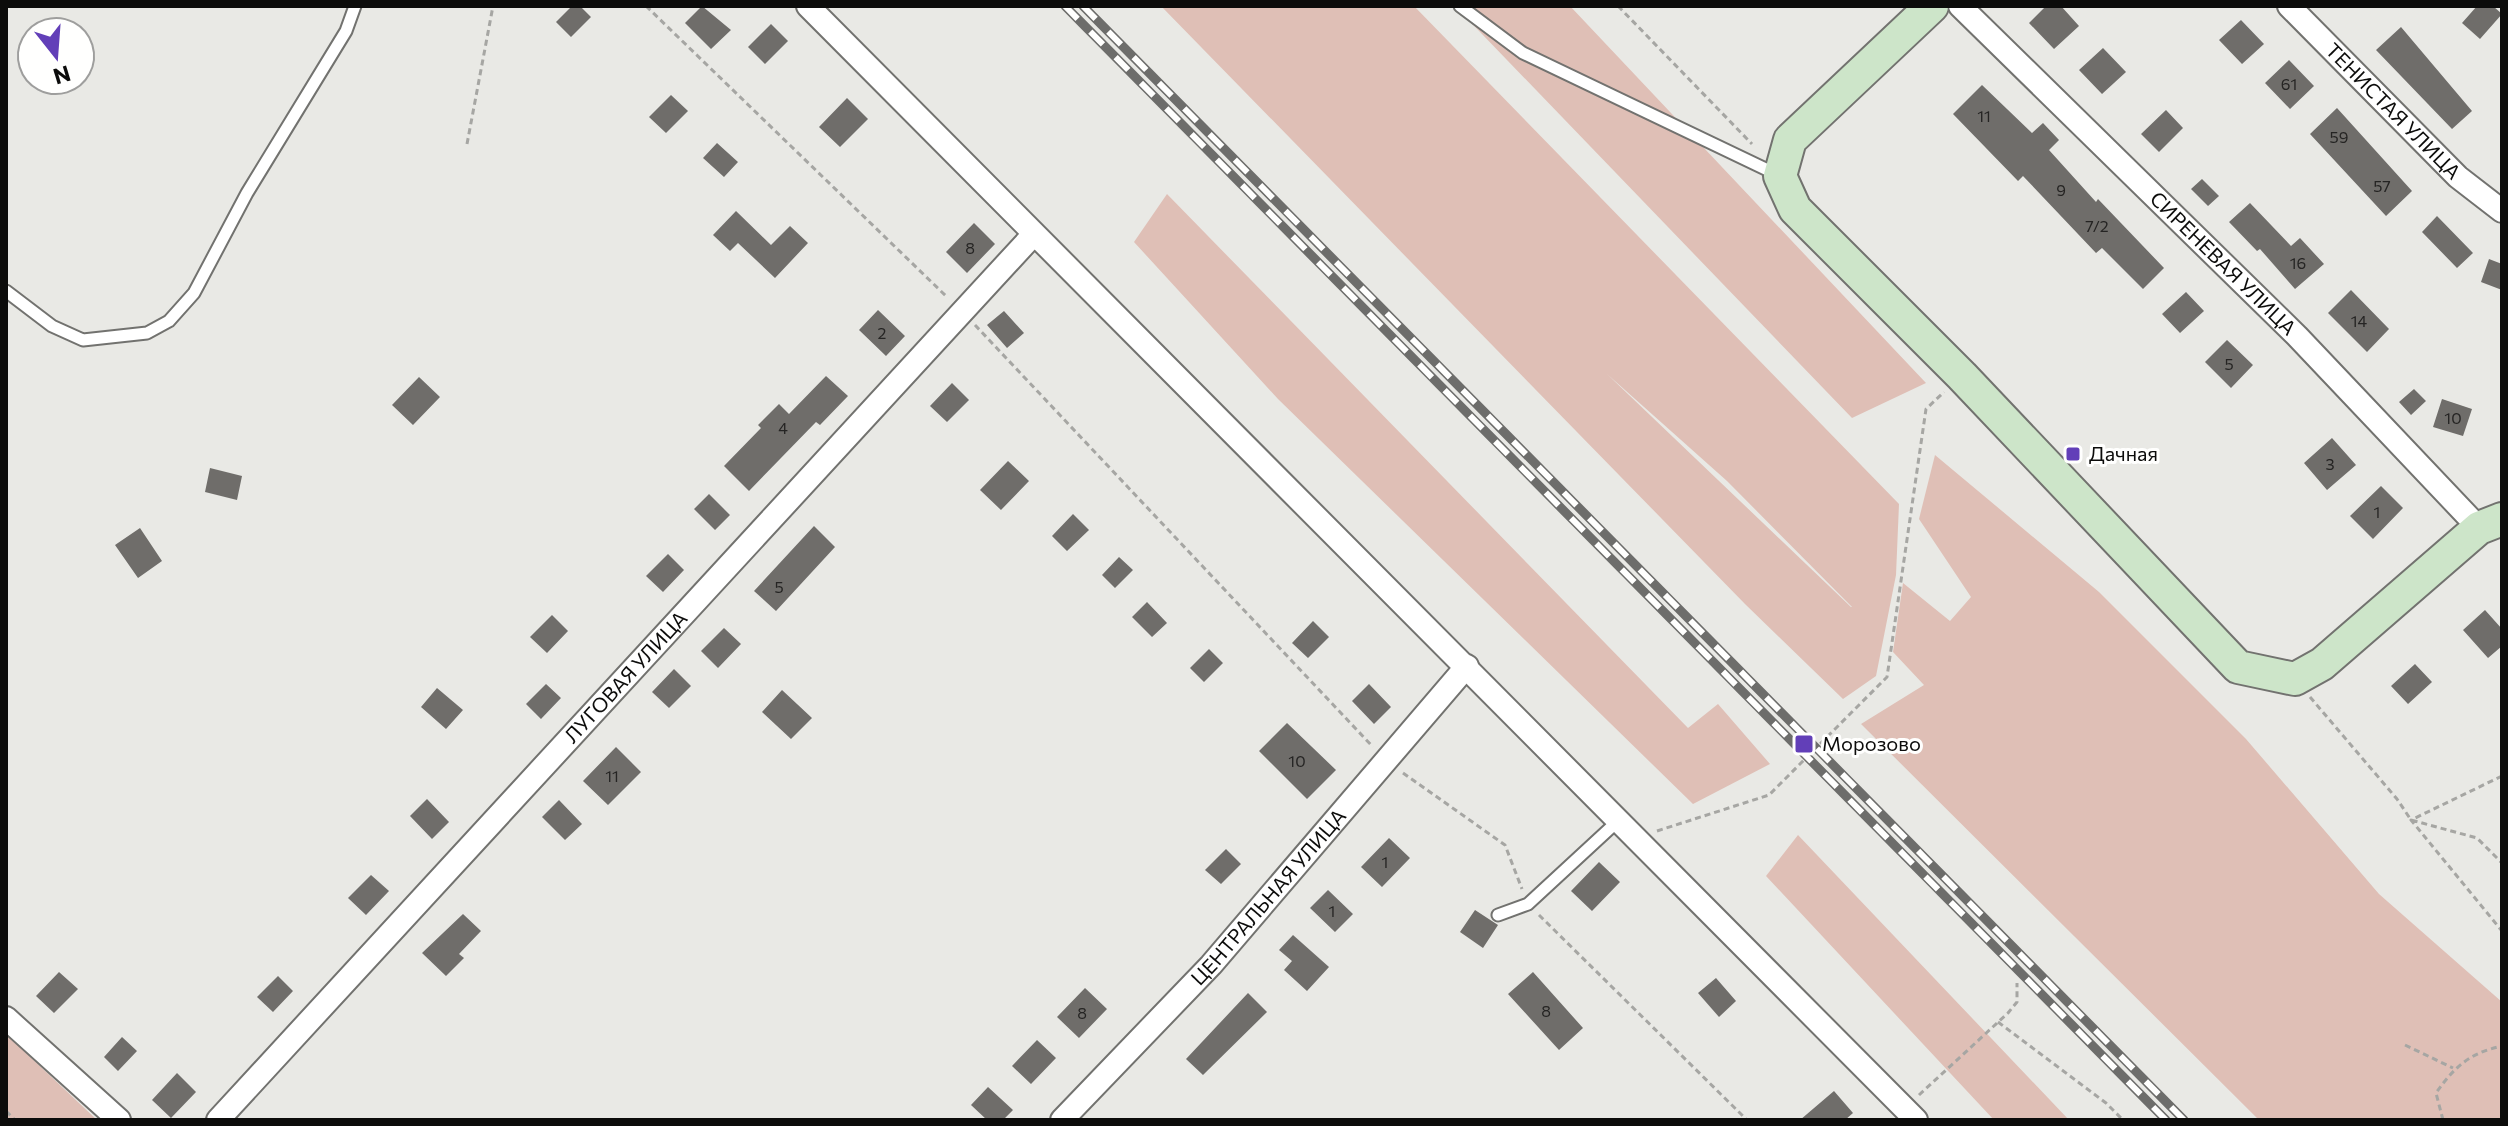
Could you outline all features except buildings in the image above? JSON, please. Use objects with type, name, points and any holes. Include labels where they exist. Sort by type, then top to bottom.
[{"type":"street","points":[[808,6],[1467,666],[1906,1117]]},
{"type":"street","points":[[1932,6],[1790,140],[1780,176],[1795,209],[1962,376],[2238,667],[2295,679],[2322,664],[2490,523]]},
{"type":"street","name":"СИРЕНЕВАЯ УЛИЦА","points":[[1960,6],[2490,523]]},
{"type":"street","name":"ТЕНИСТАЯ УЛИЦА","points":[[2289,6],[2458,177],[2502,211]]},
{"type":"street","name":"ЛУГОВАЯ УЛИЦА","points":[[218,1120],[1034,234]]},
{"type":"street","name":"ЦЕНТРАЛЬНАЯ УЛИЦА","points":[[1062,1120],[1211,965],[1384,759],[1467,666]]},
{"type":"street","points":[[6,1018],[119,1120]]},
{"type":"lane","points":[[6,291],[52,326],[83,340],[147,333],[169,321],[194,293],[247,193],[346,31],[355,6]]},
{"type":"lane","points":[[1460,6],[1523,53],[1780,176]]},
{"type":"lane","points":[[1498,915],[1528,904],[1619,820]]},
{"type":"path","points":[[467,144],[493,6]]},
{"type":"path","points":[[646,6],[962,311],[1384,759],[1505,845],[1528,904],[1747,1120]]},
{"type":"path","points":[[1618,6],[1780,176]]},
{"type":"path","points":[[1636,838],[1769,795],[1887,677],[1926,409],[1962,376]]},
{"type":"path","points":[[2295,679],[2397,799],[2502,931]]},
{"type":"path","points":[[2411,820],[2502,776]]},
{"type":"path","points":[[2411,820],[2477,838],[2502,863]]},
{"type":"path","points":[[1906,1117],[1936,1076],[2017,1002],[2017,983]]},
{"type":"path","points":[[1998,1022],[2106,1103],[2123,1120]]},
{"type":"path","points":[[2405,1045],[2453,1068]]},
{"type":"path","points":[[2443,1120],[2436,1093],[2453,1068],[2476,1052],[2502,1046]]},
{"type":"path","points":[[6,1111],[15,1120]]},
{"type":"shaded area","points":[[1161,6],[1414,6],[1899,504],[1896,575],[1876,676],[1843,699],[1745,604]],"holes":[[[1607,374],[1727,481],[1852,607]]]},
{"type":"shaded area","points":[[1455,6],[1570,6],[1926,383],[1852,418]]},
{"type":"shaded area","points":[[1167,194],[1688,728],[1718,704],[1770,764],[1693,804],[1278,399],[1134,242]]},
{"type":"shaded area","points":[[1935,455],[2099,592],[2246,739],[2379,894],[2502,1002],[2502,1120],[2259,1120],[1861,724],[1924,685],[1893,652],[1903,583],[1950,621],[1971,597],[1919,519]]},
{"type":"shaded area","points":[[1798,835],[2069,1120],[1994,1120],[1766,876]]},
{"type":"shaded area","points":[[6,1034],[97,1120],[6,1120]]},
{"type":"railway","points":[[1065,6],[2166,1120]]},
{"type":"railway","points":[[1083,6],[2184,1120]]},
{"type":"place","name":"Дачная","points":[[2073,454]]},
{"type":"place","name":"Морозово","points":[[1804,744]]}]
